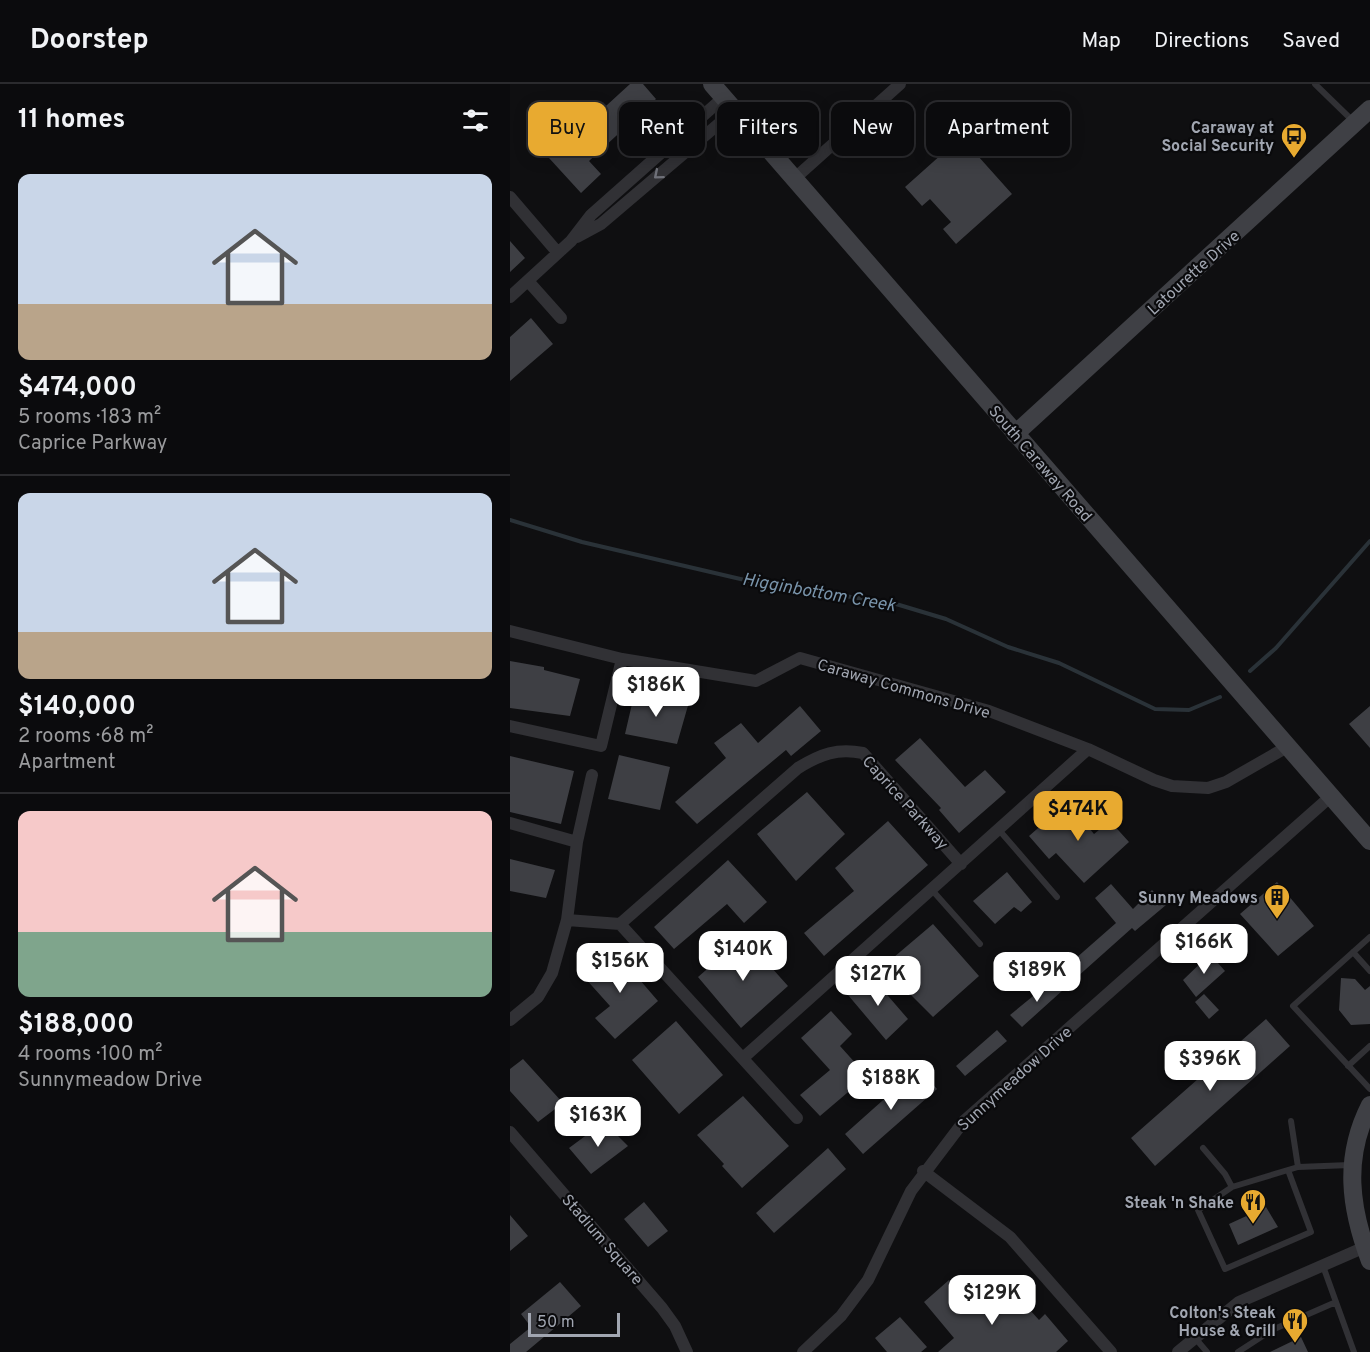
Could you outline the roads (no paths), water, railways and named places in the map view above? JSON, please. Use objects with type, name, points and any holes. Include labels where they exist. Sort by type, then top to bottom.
[{"type":"street","points":[[794,178],[900,84]]},
{"type":"street","points":[[510,297],[571,241],[601,224],[723,97]]},
{"type":"street","name":"South Caraway Road","points":[[723,97],[1370,841]]},
{"type":"street","name":"Latourette Drive","points":[[1016,434],[1370,109]]},
{"type":"street","points":[[510,197],[558,253]]},
{"type":"street","points":[[528,281],[561,318]]},
{"type":"street","name":"Caraway Commons Drive","points":[[510,631],[622,659],[756,681],[800,658],[989,711],[1088,749]]},
{"type":"street","points":[[510,726],[601,746],[622,659]]},
{"type":"street","points":[[1088,749],[1154,780],[1199,789],[1226,782],[1287,747]]},
{"type":"street","name":"Caprice Parkway","points":[[621,924],[798,768],[822,753],[845,750],[863,753],[961,864],[1088,749]]},
{"type":"street","points":[[510,1020],[538,997],[552,973],[567,920],[577,842],[592,775]]},
{"type":"street","name":"Sunnymeadow Drive","points":[[802,1352],[841,1316],[868,1280],[911,1191],[923,1172],[964,1122],[1330,797]]},
{"type":"street","points":[[510,823],[577,842]]},
{"type":"street","points":[[743,1058],[961,864]]},
{"type":"street","points":[[567,920],[621,924],[796,1118]]},
{"type":"street","points":[[1178,1352],[1239,1302],[1323,1266],[1367,1254],[1352,1198],[1351,1165],[1362,1120],[1370,1105]]},
{"type":"street","name":"Stadium Square","points":[[510,1132],[662,1308],[675,1326],[687,1352]]},
{"type":"street","points":[[923,1172],[1010,1237],[1108,1351]]},
{"type":"lane","points":[[1315,84],[1354,123]]},
{"type":"lane","points":[[999,830],[1057,897]]},
{"type":"lane","points":[[932,890],[980,944]]},
{"type":"lane","points":[[1370,937],[1293,1006],[1370,1089]]},
{"type":"lane","points":[[1353,952],[1369,967]]},
{"type":"lane","points":[[1348,1066],[1370,1046]]},
{"type":"lane","points":[[1291,1121],[1298,1167]]},
{"type":"lane","points":[[1203,1148],[1225,1174],[1232,1187]]},
{"type":"lane","points":[[1288,1170],[1311,1232],[1225,1269],[1198,1210],[1232,1187],[1288,1170],[1298,1167],[1351,1165]]},
{"type":"lane","points":[[1323,1266],[1354,1352]]},
{"type":"lane","points":[[1238,1352],[1272,1330],[1336,1302]]},
{"type":"lane","points":[[1194,1338],[1208,1352]]},
{"type":"waterway","name":"Higginbottom Creek","points":[[510,520],[582,542],[749,581],[896,604],[946,619],[1008,647],[1059,663],[1155,709],[1189,710],[1220,697]]},
{"type":"waterway","name":"Higginbottom Creek","points":[[1250,671],[1276,648],[1370,541]]},
{"type":"place","name":"Caraway at Social Security","points":[[1294,159]]},
{"type":"place","name":"Sunny Meadows","points":[[1277,920]]},
{"type":"place","name":"Steak 'n Shake","points":[[1253,1225]]},
{"type":"place","name":"Colton's Steak House & Grill","points":[[1295,1344]]}]
